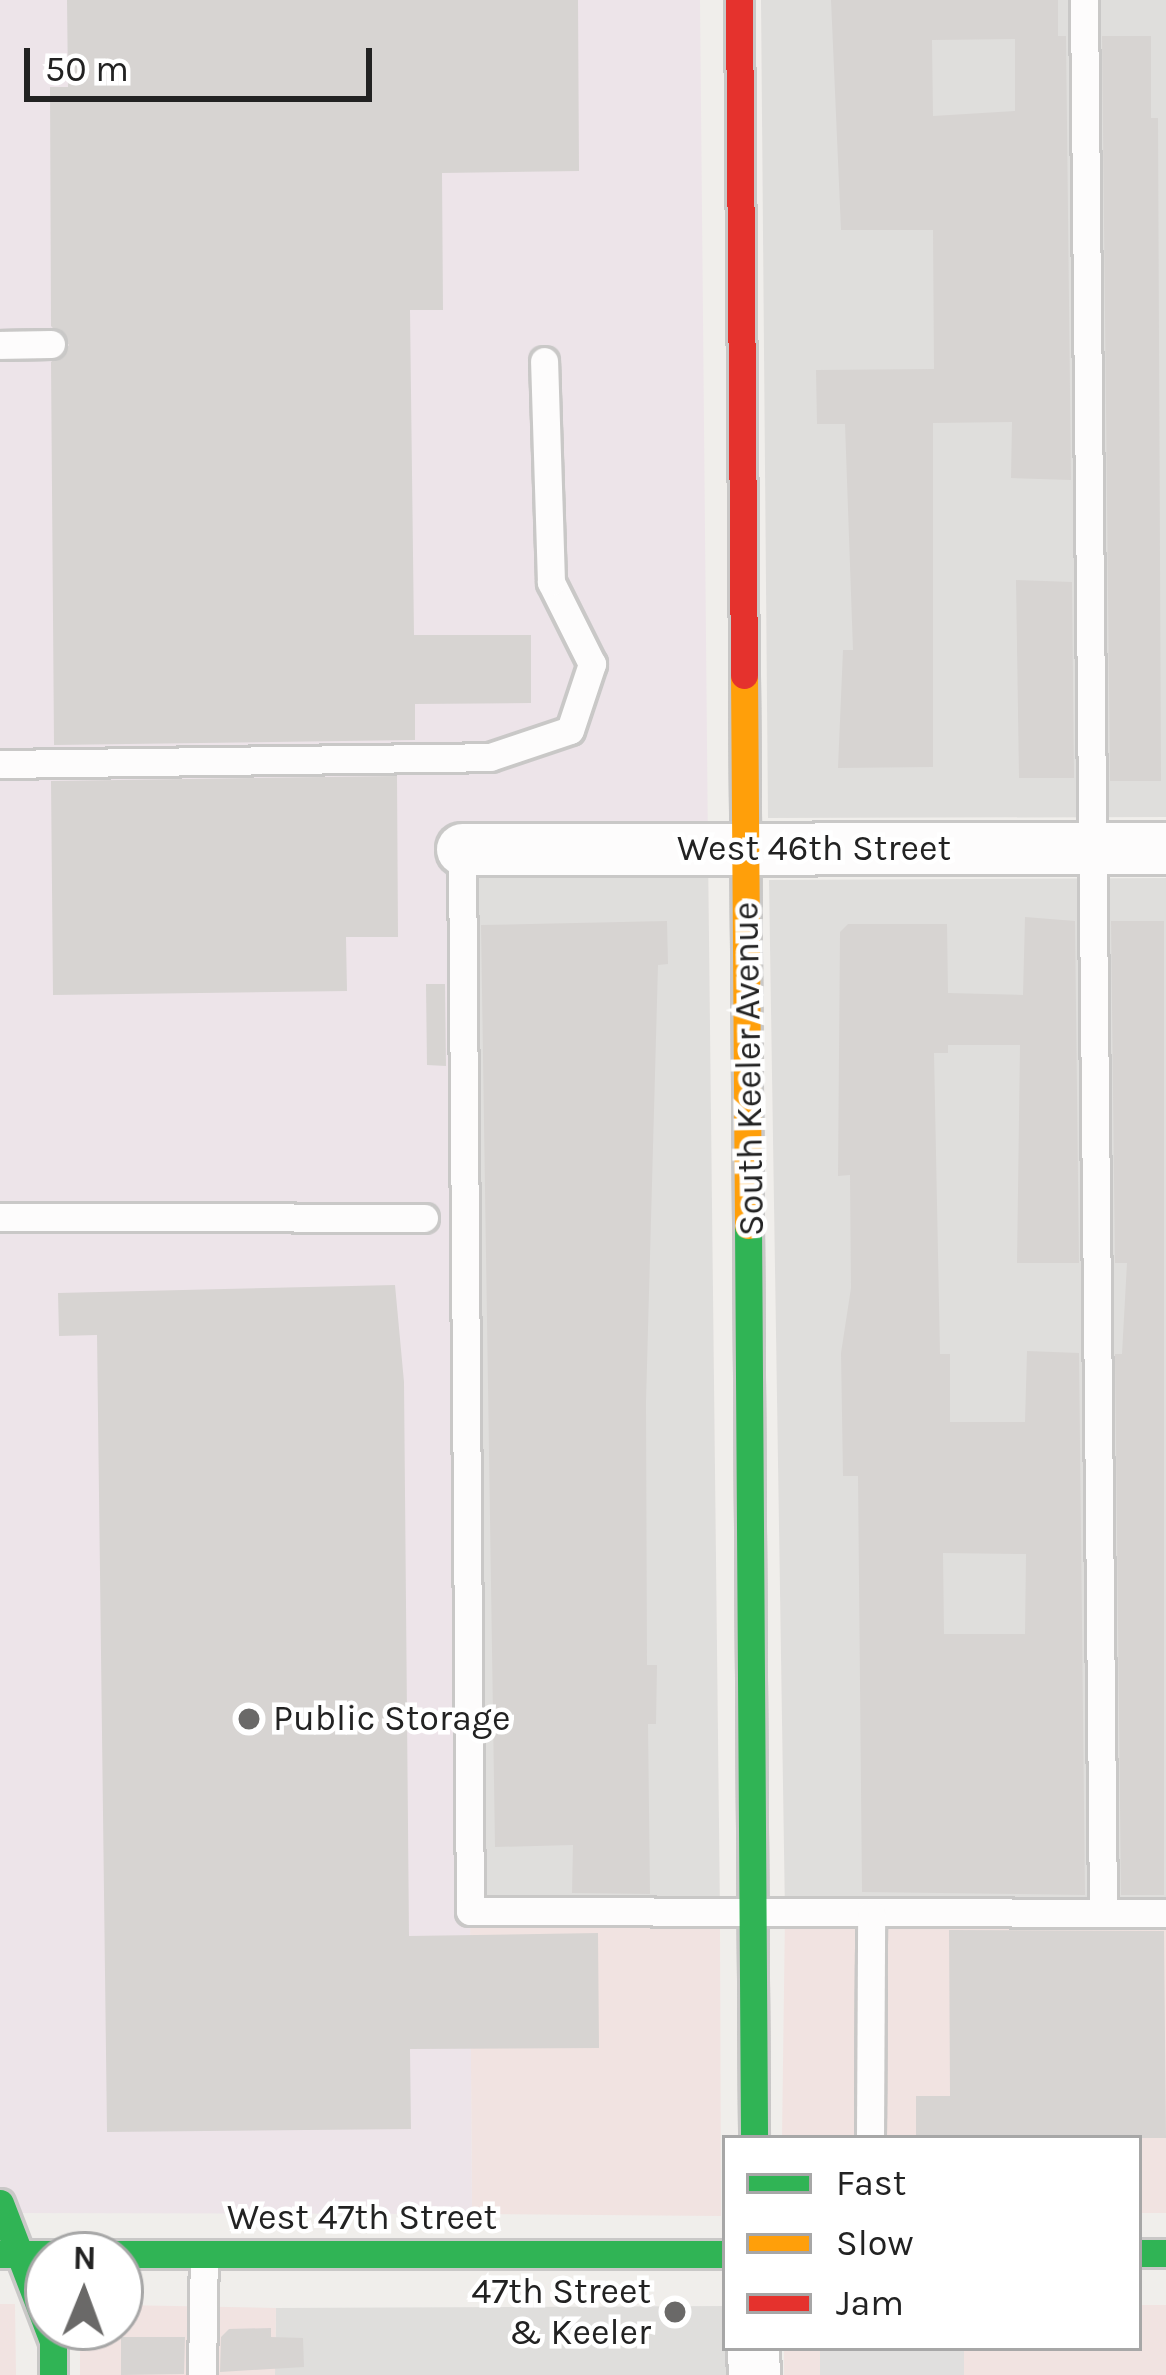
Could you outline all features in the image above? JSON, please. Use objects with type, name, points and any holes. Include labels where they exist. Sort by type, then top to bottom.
[{"type":"street","name":"South Keeler Avenue","points":[[739,0],[754,2135]]},
{"type":"street","name":"West 46th Street","points":[[462,849],[1166,848]]},
{"type":"street","points":[[0,2203],[12,2254],[53,2341],[53,2375]]},
{"type":"street","name":"West 47th Street","points":[[12,2254],[722,2254]]},
{"type":"lane","points":[[1084,0],[1103,1913]]},
{"type":"lane","points":[[0,345],[51,344]]},
{"type":"lane","points":[[0,764],[490,757],[570,730],[592,664],[551,582],[544,361]]},
{"type":"lane","points":[[462,849],[470,1911],[1166,1913]]},
{"type":"lane","points":[[0,1217],[424,1218]]},
{"type":"lane","points":[[870,2135],[871,1914]]},
{"type":"lane","points":[[202,2375],[204,2254]]},
{"type":"shaded area","points":[[0,0],[700,0],[708,850],[463,849],[472,2214],[0,2213]]},
{"type":"shaded area","points":[[761,0],[1166,0],[1166,817],[768,818]]},
{"type":"shaded area","points":[[462,849],[708,850],[720,1914],[470,1911]]},
{"type":"shaded area","points":[[1166,878],[1166,1913],[785,1914],[769,880]]},
{"type":"shaded area","points":[[470,1911],[720,1914],[721,2216],[472,2214]]},
{"type":"shaded area","points":[[1166,1913],[1166,2213],[1142,2213],[1142,2135],[782,2135],[785,1914]]},
{"type":"shaded area","points":[[0,2304],[15,2304],[16,2375],[0,2375]]},
{"type":"shaded area","points":[[144,2305],[276,2308],[275,2375],[80,2375],[80,2351],[144,2351]]},
{"type":"shaded area","points":[[1142,2305],[1166,2305],[1166,2375],[784,2375],[784,2351],[1142,2351]]},
{"type":"shaded area","points":[[722,2306],[727,2375],[275,2375],[276,2308]]},
{"type":"shaded area","points":[[820,2351],[964,2351],[964,2375],[820,2375]]},
{"type":"building","points":[[67,0],[578,0],[579,171],[442,173],[443,310],[410,310],[414,635],[531,635],[531,703],[415,704],[415,740],[54,745],[51,362],[69,345],[51,326],[50,87],[68,87]]},
{"type":"building","points":[[831,0],[1058,0],[1058,36],[1066,36],[1071,480],[1011,478],[1012,422],[933,423],[933,767],[838,768],[843,650],[853,650],[845,424],[817,424],[816,370],[934,369],[933,230],[841,230]],"holes":[[[1015,39],[1015,111],[933,116],[932,40]]]},
{"type":"building","points":[[1102,36],[1151,36],[1151,118],[1158,118],[1161,781],[1110,781]]},
{"type":"building","points":[[1016,580],[1072,582],[1074,778],[1019,778]]},
{"type":"building","points":[[397,776],[398,937],[346,937],[347,991],[53,995],[51,781]]},
{"type":"building","points":[[1025,917],[1075,921],[1079,1263],[1017,1263],[1020,1045],[948,1045],[948,1053],[934,1053],[940,1354],[950,1354],[950,1422],[1025,1422],[1027,1351],[1079,1353],[1085,1895],[862,1892],[858,1476],[843,1476],[841,1353],[851,1288],[850,1175],[838,1176],[840,932],[848,924],[947,924],[948,993],[1023,995]],"holes":[[[943,1553],[1026,1554],[1025,1634],[944,1634]]]},
{"type":"building","points":[[667,921],[668,964],[658,965],[646,1402],[647,1665],[657,1665],[656,1724],[648,1724],[650,1894],[572,1893],[573,1845],[495,1847],[481,925]]},
{"type":"building","points":[[1111,921],[1164,921],[1164,1895],[1121,1895],[1115,1354],[1122,1354],[1127,1263],[1115,1263]]},
{"type":"building","points":[[426,984],[445,984],[446,1066],[427,1065]]},
{"type":"building","points":[[395,1285],[404,1382],[409,1936],[598,1933],[599,2048],[410,2049],[411,2129],[107,2132],[97,1335],[59,1336],[58,1293]]},
{"type":"building","points":[[949,1930],[1164,1931],[1166,2138],[916,2135],[916,2096],[950,2096]]},
{"type":"building","points":[[271,2328],[271,2337],[303,2338],[304,2367],[220,2372],[221,2337],[229,2329]]},
{"type":"building","points":[[144,2337],[185,2337],[184,2374],[121,2375],[121,2351],[144,2351]]},
{"type":"traffic: fast","points":[[748,1225],[754,2135]]},
{"type":"traffic: fast","points":[[0,2203],[53,2341],[53,2375]]},
{"type":"traffic: fast","points":[[1142,2253],[1166,2253]]},
{"type":"traffic: fast","points":[[0,2254],[722,2254]]},
{"type":"traffic: slow","points":[[744,675],[748,1225]]},
{"type":"traffic: jam","points":[[739,0],[744,675]]},
{"type":"place","name":"Public Storage","points":[[249,1719]]},
{"type":"place","name":"47th Street & Keeler","points":[[675,2312]]}]
